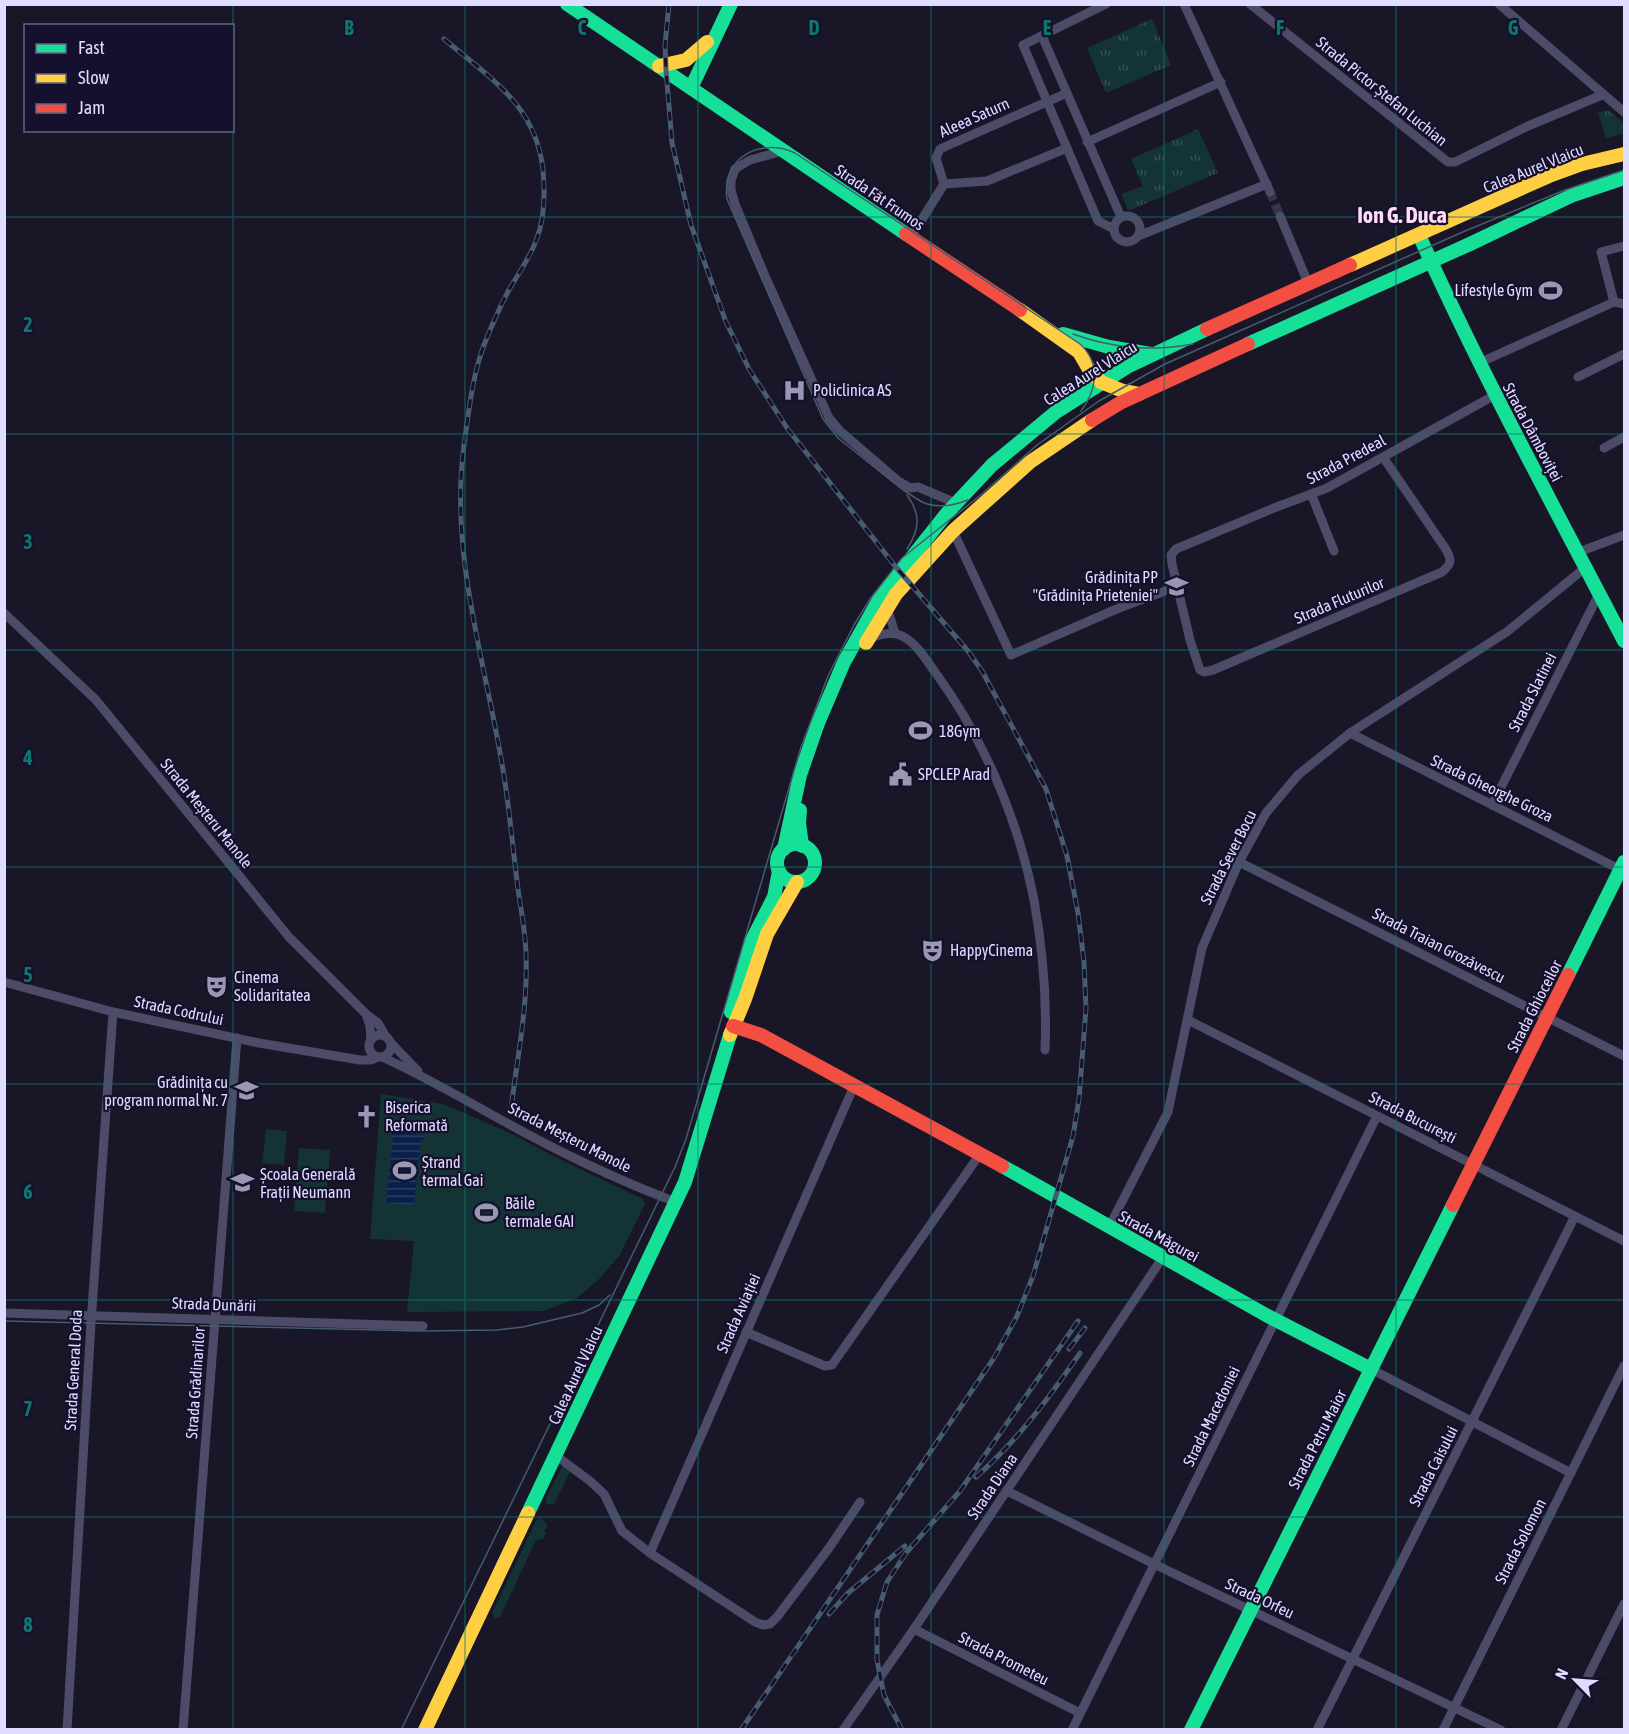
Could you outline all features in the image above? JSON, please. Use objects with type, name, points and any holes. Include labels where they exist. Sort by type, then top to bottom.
[{"type":"main road","name":"Strada Făt Frumos","points":[[567,4],[1052,331],[1079,352],[1090,371],[1101,382]]},
{"type":"main road","points":[[691,88],[731,4]]},
{"type":"main road","points":[[659,66],[679,64],[693,58],[721,24]]},
{"type":"main road","name":"Calea Aurel Vlaicu","points":[[733,1026],[730,1017],[744,963],[755,934],[774,897],[779,870],[777,861],[784,849],[794,792],[817,724],[846,659],[877,604],[956,503],[992,464],[1023,436],[1101,382],[1151,354],[1549,176],[1582,164],[1624,154]]},
{"type":"main road","name":"Calea Aurel Vlaicu","points":[[425,1730],[690,1170],[733,1026],[741,1012],[764,941],[797,882],[810,876],[814,867],[812,854],[802,846],[799,815],[835,708],[868,639],[908,580],[953,531],[1048,449],[1106,411],[1573,195],[1624,178]]},
{"type":"main road","name":"Strada Dâmboviței","points":[[1419,235],[1479,363],[1624,641]]},
{"type":"main road","name":"Strada Făt Frumos","points":[[1052,331],[1109,347],[1151,354]]},
{"type":"main road","points":[[1101,382],[1123,391],[1139,394]]},
{"type":"main road","points":[[784,849],[792,845],[802,846]]},
{"type":"main road","name":"Strada Ghioceilor","points":[[1473,1164],[1623,866]]},
{"type":"main road","points":[[779,870],[786,879],[797,882]]},
{"type":"main road","name":"Strada Măgurei","points":[[733,1026],[761,1035],[980,1154],[1275,1320],[1371,1370]]},
{"type":"main road","name":"Strada Petru Maior","points":[[1191,1730],[1473,1164]]},
{"type":"street","points":[[1079,4],[1083,15]]},
{"type":"street","points":[[1106,4],[1023,45],[1098,221],[1114,229]]},
{"type":"street","points":[[1138,236],[1140,228],[1136,220],[1129,216],[1115,223],[1114,229],[1118,238],[1125,242],[1132,241],[1138,236],[1269,188],[1184,4]]},
{"type":"street","name":"Strada Pictor Ștefan Luchian","points":[[1250,4],[1448,162],[1455,162],[1528,126],[1602,95]]},
{"type":"street","points":[[1499,4],[1602,95],[1624,111]]},
{"type":"street","points":[[1042,36],[1121,218]]},
{"type":"street","points":[[1087,142],[1221,82]]},
{"type":"street","name":"Aleea Saturn","points":[[944,184],[936,158],[940,149],[1066,93]]},
{"type":"street","points":[[911,237],[944,184],[987,182],[1066,148]]},
{"type":"street","points":[[783,151],[750,160],[735,169],[731,181],[735,204],[829,418],[840,431],[905,486],[918,487],[956,503]]},
{"type":"street","points":[[1280,216],[1308,283]]},
{"type":"street","points":[[1614,302],[1601,252],[1624,246]]},
{"type":"street","points":[[1479,363],[1614,302],[1624,304]]},
{"type":"street","points":[[1578,377],[1624,354]]},
{"type":"street","name":"Strada Predeal","points":[[1172,553],[1180,547],[1274,508],[1312,496],[1495,394]]},
{"type":"street","points":[[1604,448],[1624,437]]},
{"type":"street","name":"Strada Fluturilor","points":[[1172,553],[1176,586],[1198,668],[1202,672],[1207,672],[1442,572],[1451,562],[1450,557],[1383,457]]},
{"type":"street","points":[[1312,496],[1334,551]]},
{"type":"street","points":[[953,531],[1011,655],[1176,586]]},
{"type":"street","points":[[1579,552],[1624,535]]},
{"type":"street","name":"Strada Sever Bocu","points":[[1109,1227],[1168,1112],[1199,957],[1239,862],[1258,825],[1280,794],[1298,774],[1350,733],[1508,631],[1586,567]]},
{"type":"street","name":"Strada Slatinei","points":[[1492,805],[1599,594]]},
{"type":"street","points":[[887,608],[895,633],[915,646],[955,700],[990,764],[1006,803],[1027,868],[1038,926],[1045,985],[1045,1050]]},
{"type":"street","name":"Strada Meșteru Manole","points":[[4,613],[96,700],[283,930],[366,1014],[378,1023],[388,1039],[422,1075],[528,1135],[589,1166],[676,1202]]},
{"type":"street","points":[[868,639],[895,633]]},
{"type":"street","name":"Strada Gheorghe Groza","points":[[1350,733],[1492,805],[1623,866]]},
{"type":"street","name":"Strada Traian Grozăvescu","points":[[1239,862],[1624,1056]]},
{"type":"street","name":"Strada Codrului","points":[[4,982],[113,1012],[237,1038],[367,1060],[380,1057]]},
{"type":"street","name":"Strada General Doda","points":[[68,1730],[92,1315],[113,1012]]},
{"type":"street","points":[[366,1014],[370,1026],[371,1052],[422,1075]]},
{"type":"street","name":"Strada București","points":[[1188,1020],[1624,1241]]},
{"type":"street","points":[[349,1057],[377,1035],[388,1039],[389,1053],[380,1057]]},
{"type":"street","name":"Strada Grădinarilor","points":[[183,1730],[237,1038]]},
{"type":"street","name":"Strada Aviației","points":[[650,1553],[854,1086]]},
{"type":"street","name":"Strada Macedoniei","points":[[1072,1730],[1377,1116]]},
{"type":"street","points":[[746,1332],[825,1366],[832,1365],[980,1154]]},
{"type":"street","name":"Strada Caisului","points":[[1317,1730],[1575,1216]]},
{"type":"street","name":"Strada Diana","points":[[843,1730],[914,1629],[1163,1257]]},
{"type":"street","name":"Strada Dunării","points":[[4,1313],[423,1326]]},
{"type":"street","name":"Strada Solomon","points":[[1443,1730],[1624,1366]]},
{"type":"street","name":"Strada Măgurei","points":[[1371,1370],[1571,1473]]},
{"type":"street","points":[[555,1455],[604,1494],[625,1535],[740,1613],[763,1625],[770,1624],[829,1548],[860,1502]]},
{"type":"street","name":"Strada Orfeu","points":[[1007,1491],[1501,1730]]},
{"type":"street","points":[[1561,1730],[1624,1606]]},
{"type":"street","name":"Strada Prometeu","points":[[914,1629],[1080,1713]]},
{"type":"green space","points":[[1152,19],[1171,65],[1106,93],[1087,48]]},
{"type":"green space","points":[[1608,110],[1623,123],[1624,133],[1606,138],[1598,113]]},
{"type":"green space","points":[[1198,129],[1218,173],[1128,211],[1121,194],[1143,186],[1131,159]]},
{"type":"green space","name":"Ștrand termal Gai","points":[[381,1094],[443,1104],[510,1133],[643,1199],[645,1204],[620,1255],[599,1279],[577,1298],[544,1311],[407,1312],[414,1241],[370,1239]]},
{"type":"green space","points":[[266,1129],[287,1131],[284,1165],[262,1163]]},
{"type":"green space","points":[[299,1148],[330,1150],[325,1213],[294,1211]]},
{"type":"green space","points":[[563,1465],[571,1469],[555,1503],[551,1505],[546,1503],[546,1498]]},
{"type":"green space","points":[[540,1518],[547,1524],[547,1529],[542,1529],[546,1535],[543,1539],[536,1540],[500,1617],[495,1619],[492,1613],[537,1519]]},
{"type":"water","name":"Ștrand termal Gai","points":[[392,1131],[425,1135],[424,1140],[421,1140],[414,1206],[386,1203]]},
{"type":"tunnel","points":[[1270,192],[1280,216]]},
{"type":"tram line","points":[[968,500],[945,506],[922,502],[903,490],[838,438],[823,419],[727,199],[730,172],[737,162],[757,150],[769,148],[795,153],[1080,344],[1087,351],[1094,368],[1091,394],[1081,411]]},
{"type":"tram line","points":[[401,1730],[675,1167],[686,1139],[801,747],[828,676],[854,625],[870,599],[902,558],[982,494],[1037,445],[1099,401],[1165,364],[1465,231],[1565,190],[1624,170]]},
{"type":"tram line","points":[[1073,334],[1102,343],[1133,347],[1163,348],[1193,344]]},
{"type":"tram line","points":[[907,495],[917,515],[914,535],[907,549]]},
{"type":"tram line","points":[[4,1321],[421,1331],[497,1330],[523,1327],[582,1313],[599,1305],[610,1295]]},
{"type":"railway","points":[[669,4],[665,45],[672,143],[691,225],[726,322],[749,369],[787,428],[895,566],[968,651],[982,671],[1046,789],[1067,856],[1078,913],[1084,962],[1086,1008],[1079,1099],[1073,1136],[1033,1276],[1017,1316],[994,1358],[741,1730]]},
{"type":"railway","points":[[444,39],[494,81],[521,111],[539,147],[544,178],[540,230],[499,309],[477,369],[464,445],[461,487],[466,570],[504,776],[525,940],[526,976],[522,1033],[511,1109]]},
{"type":"railway","points":[[902,1730],[884,1695],[877,1660],[877,1615],[887,1582],[906,1553],[960,1491],[1078,1321]]},
{"type":"railway","points":[[1069,1349],[1085,1328]]},
{"type":"railway","points":[[976,1477],[1032,1418],[1080,1353]]},
{"type":"railway","points":[[829,1614],[848,1593],[905,1546]]},
{"type":"traffic: fast","points":[[567,4],[906,234]]},
{"type":"traffic: fast","points":[[691,88],[731,4]]},
{"type":"traffic: fast","points":[[1248,344],[1573,195],[1624,178]]},
{"type":"traffic: fast","points":[[1419,235],[1493,389],[1624,641]]},
{"type":"traffic: fast","points":[[784,849],[800,775],[818,723],[844,662],[881,596],[947,513],[992,465],[1056,412],[1127,367],[1207,329]]},
{"type":"traffic: fast","points":[[1063,334],[1109,347],[1151,354]]},
{"type":"traffic: fast","points":[[800,810],[802,846]]},
{"type":"traffic: fast","points":[[796,844],[809,850],[815,863],[809,876],[796,882],[783,876],[777,863],[783,850],[796,844]]},
{"type":"traffic: fast","points":[[1568,975],[1624,862]]},
{"type":"traffic: fast","points":[[731,1012],[751,942],[774,897],[779,871]]},
{"type":"traffic: fast","points":[[528,1513],[685,1182],[730,1035]]},
{"type":"traffic: fast","points":[[1002,1166],[1266,1315],[1371,1369]]},
{"type":"traffic: fast","points":[[1191,1730],[1453,1205]]},
{"type":"traffic: slow","points":[[659,66],[686,60],[707,42]]},
{"type":"traffic: slow","points":[[1350,265],[1549,176],[1582,164],[1624,154]]},
{"type":"traffic: slow","points":[[1020,310],[1079,352],[1090,371],[1101,382],[1123,391],[1139,394]]},
{"type":"traffic: slow","points":[[866,643],[896,594],[953,531],[1030,462],[1092,420]]},
{"type":"traffic: slow","points":[[730,1035],[767,934],[797,882]]},
{"type":"traffic: slow","points":[[425,1730],[528,1513]]},
{"type":"traffic: jam","points":[[906,234],[1020,310]]},
{"type":"traffic: jam","points":[[1207,329],[1350,265]]},
{"type":"traffic: jam","points":[[1092,420],[1120,403],[1248,344]]},
{"type":"traffic: jam","points":[[1453,1205],[1568,975]]},
{"type":"traffic: jam","points":[[733,1026],[761,1035],[1002,1166]]},
{"type":"place","name":"Lifestyle Gym","points":[[1551,290]]},
{"type":"place","name":"Policlinica AS","points":[[795,390]]},
{"type":"place","name":"Grădinița PP \"Grădinița Prieteniei\"","points":[[1176,586]]},
{"type":"place","name":"18Gym","points":[[921,731]]},
{"type":"place","name":"SPCLEP Arad","points":[[900,774]]},
{"type":"place","name":"HappyCinema","points":[[932,950]]},
{"type":"place","name":"Cinema Solidaritatea","points":[[216,986]]},
{"type":"place","name":"Grădinița cu program normal Nr. 7","points":[[246,1091]]},
{"type":"place","name":"Biserica Reformată","points":[[367,1116]]},
{"type":"place","name":"Ștrand termal Gai","points":[[404,1171]]},
{"type":"place","name":"Școala Generală Frații Neumann","points":[[242,1183]]},
{"type":"place","name":"Băile termale GAI","points":[[487,1212]]},
{"type":"district","name":"Ion G. Duca","points":[[1402,215]]}]
